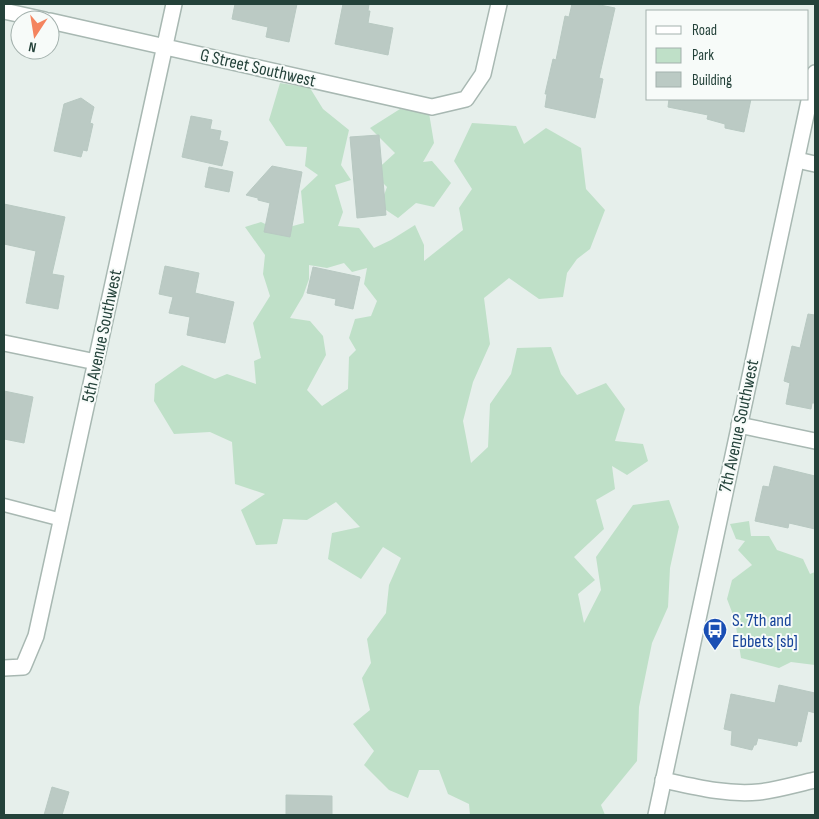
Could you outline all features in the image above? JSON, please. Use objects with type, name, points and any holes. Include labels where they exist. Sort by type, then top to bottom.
[{"type":"street","name":"5th Avenue Southwest","points":[[4,668],[23,667],[36,636],[174,4]]},
{"type":"street","name":"G Street Southwest","points":[[60,23],[432,107],[466,99],[484,74],[499,4]]},
{"type":"street","name":"7th Avenue Southwest","points":[[656,815],[815,73]]},
{"type":"street","points":[[797,160],[815,164]]},
{"type":"street","points":[[4,343],[96,362]]},
{"type":"street","points":[[739,425],[815,441]]},
{"type":"street","points":[[663,780],[705,789],[732,792],[760,792],[815,780]]},
{"type":"lane","points":[[4,505],[62,520]]},
{"type":"green space","points":[[280,83],[310,88],[323,109],[349,130],[341,165],[351,180],[335,185],[343,212],[338,226],[359,228],[374,248],[415,225],[424,245],[424,261],[463,230],[459,208],[472,189],[454,161],[472,123],[516,126],[524,144],[546,128],[581,148],[586,189],[605,210],[590,249],[577,259],[567,273],[563,297],[539,299],[509,278],[484,298],[490,344],[473,382],[463,421],[471,463],[488,447],[490,404],[511,374],[517,348],[551,347],[561,374],[577,395],[606,383],[625,409],[615,441],[643,444],[648,461],[627,475],[612,466],[615,489],[596,500],[604,529],[574,557],[595,580],[578,594],[584,623],[601,590],[596,557],[633,505],[669,500],[679,527],[670,568],[668,607],[652,643],[639,707],[637,761],[601,805],[605,815],[470,815],[469,804],[448,794],[439,770],[419,770],[408,798],[389,790],[364,765],[374,751],[353,724],[370,710],[362,678],[371,663],[367,639],[386,613],[389,585],[401,558],[383,547],[361,579],[328,559],[332,533],[360,527],[336,502],[307,520],[283,519],[277,544],[256,545],[241,510],[265,494],[235,484],[232,442],[210,432],[174,434],[154,401],[155,384],[182,365],[215,379],[227,374],[256,384],[254,361],[261,358],[253,323],[270,296],[263,274],[265,255],[245,227],[261,222],[278,230],[304,223],[301,191],[318,175],[305,166],[307,147],[286,146],[269,120]],"holes":[[[344,263],[352,272],[367,268],[364,284],[377,301],[371,316],[355,319],[349,338],[356,350],[349,357],[348,389],[322,406],[307,390],[326,355],[323,336],[310,321],[290,318],[303,296],[309,279],[309,265],[327,268]]]},
{"type":"green space","points":[[400,109],[429,113],[434,143],[423,162],[432,161],[451,183],[434,207],[416,203],[398,218],[380,206],[387,187],[373,173],[395,153],[370,128]]},
{"type":"green space","points":[[749,521],[751,536],[769,536],[777,550],[803,559],[810,574],[815,572],[815,665],[791,662],[779,668],[741,658],[735,620],[727,599],[732,580],[752,565],[738,550],[745,541],[736,539],[730,524]]},
{"type":"building","points":[[235,4],[297,4],[289,42],[266,37],[268,27],[232,19]]},
{"type":"building","points":[[343,4],[369,4],[368,23],[393,28],[388,55],[335,44]]},
{"type":"building","points":[[572,4],[595,4],[615,8],[599,78],[603,79],[595,118],[545,107],[547,94],[545,94],[553,59],[556,60],[565,16],[569,17]]},
{"type":"building","points":[[81,98],[94,107],[90,123],[93,124],[87,151],[83,150],[81,157],[54,151],[64,104]]},
{"type":"building","points":[[669,100],[751,100],[744,132],[725,128],[725,124],[707,119],[708,115],[668,107]]},
{"type":"building","points":[[191,116],[212,120],[210,129],[221,131],[219,140],[228,142],[222,166],[182,157]]},
{"type":"building","points":[[379,135],[386,215],[357,218],[350,137]]},
{"type":"building","points":[[272,166],[302,172],[290,237],[264,232],[270,203],[246,195]]},
{"type":"building","points":[[209,167],[233,172],[229,192],[205,187]]},
{"type":"building","points":[[4,204],[65,217],[52,274],[64,276],[58,309],[26,303],[36,251],[4,244]]},
{"type":"building","points":[[165,266],[199,273],[195,293],[234,302],[225,343],[187,335],[190,317],[169,313],[173,297],[159,294]]},
{"type":"building","points":[[313,267],[360,277],[353,309],[335,305],[336,299],[307,293]]},
{"type":"building","points":[[808,314],[815,315],[815,403],[812,403],[811,409],[786,404],[790,383],[784,381],[792,346],[800,348]]},
{"type":"building","points":[[4,391],[33,397],[24,443],[4,439]]},
{"type":"building","points":[[774,466],[815,476],[815,529],[789,523],[788,528],[755,521],[763,486],[769,487]]},
{"type":"building","points":[[779,685],[815,693],[815,713],[808,711],[801,742],[798,741],[797,746],[758,738],[752,750],[731,745],[732,731],[724,729],[731,694],[775,703]]},
{"type":"building","points":[[52,787],[69,792],[62,815],[44,815]]},
{"type":"building","points":[[286,795],[332,796],[332,815],[286,815]]},
{"type":"place","name":"S. 7th and Ebbets [sb]","points":[[715,651]]}]
